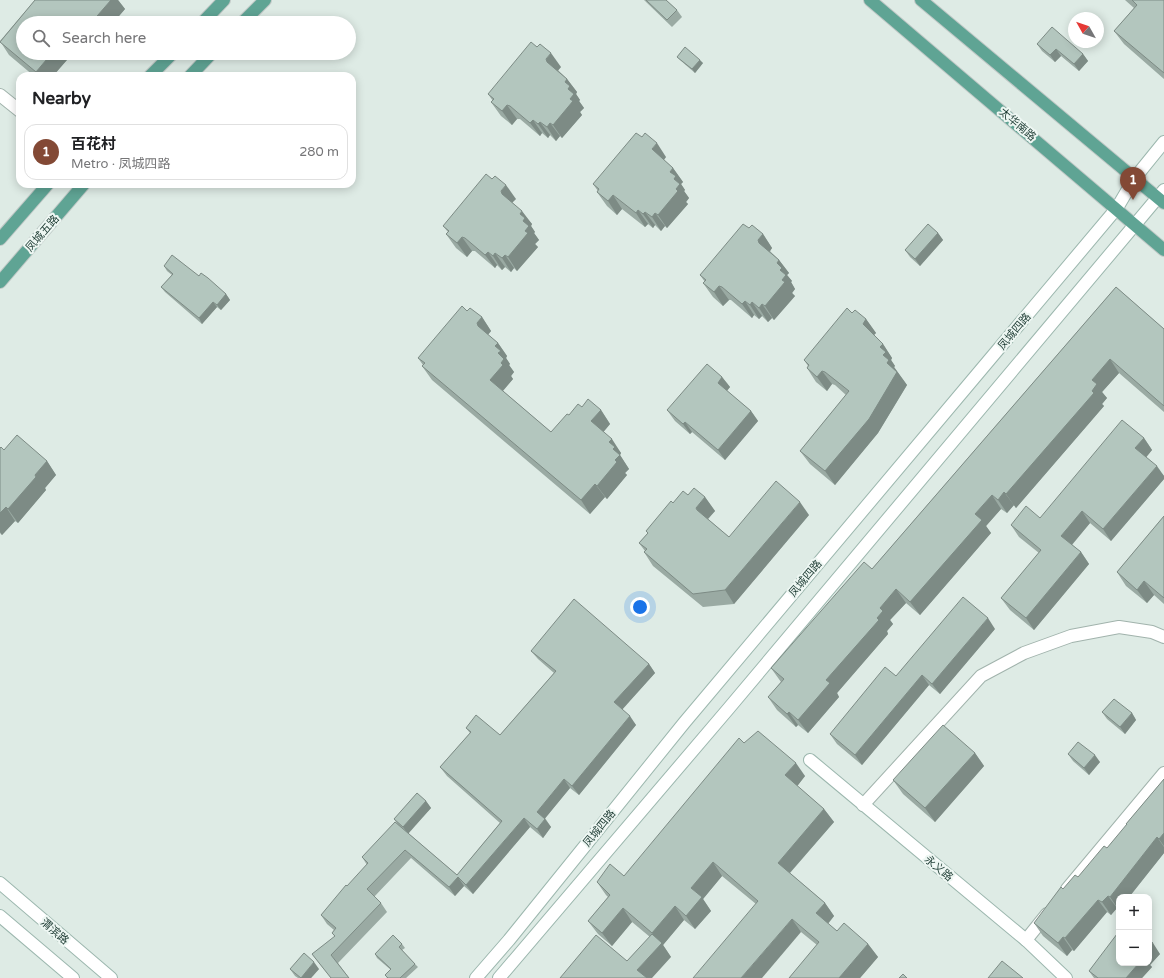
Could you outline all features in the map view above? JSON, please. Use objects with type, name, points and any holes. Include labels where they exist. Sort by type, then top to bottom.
[{"type":"main road","points":[[209,16],[224,0]]},
{"type":"main road","points":[[249,16],[265,0]]},
{"type":"main road","name":"太华南路","points":[[870,0],[1117,208],[1164,250]]},
{"type":"main road","points":[[921,0],[1134,179],[1162,197]]},
{"type":"main road","points":[[154,72],[166,60]]},
{"type":"main road","points":[[194,72],[205,60]]},
{"type":"main road","points":[[0,239],[45,188]]},
{"type":"main road","name":"凤城五路","points":[[0,282],[81,188]]},
{"type":"street","points":[[0,95],[16,108]]},
{"type":"street","name":"凤城四路","points":[[476,978],[509,940],[684,723],[1117,208],[1134,179],[1164,142]]},
{"type":"street","name":"凤城四路","points":[[499,978],[1162,197]]},
{"type":"street","points":[[863,805],[981,676],[1024,653],[1071,636],[1119,627],[1152,632],[1164,637]]},
{"type":"street","name":"永义路","points":[[810,760],[1026,940],[1066,978]]},
{"type":"street","points":[[1026,940],[1164,773]]},
{"type":"street","name":"渭滨路","points":[[0,883],[111,978]]},
{"type":"street","points":[[0,916],[73,978]]},
{"type":"building","points":[[35,0],[111,0],[97,16],[22,16]]},
{"type":"building","points":[[646,0],[666,0],[677,10],[667,20]]},
{"type":"building","points":[[1132,0],[1164,0],[1164,73],[1114,31],[1137,5]]},
{"type":"building","points":[[16,23],[16,55],[0,42]]},
{"type":"building","points":[[1052,27],[1068,41],[1068,48],[1076,48],[1083,54],[1074,64],[1056,49],[1050,55],[1037,44]]},
{"type":"building","points":[[531,42],[537,47],[540,44],[551,53],[546,59],[547,62],[567,79],[565,82],[570,86],[568,89],[574,94],[570,99],[573,101],[553,125],[550,123],[547,127],[540,122],[538,124],[533,120],[530,123],[510,106],[507,105],[502,111],[491,102],[494,99],[488,94]]},
{"type":"building","points":[[685,47],[700,60],[692,69],[677,57]]},
{"type":"building","points":[[22,60],[46,60],[36,72]]},
{"type":"building","points":[[636,133],[642,137],[645,133],[657,143],[652,149],[673,168],[670,172],[676,176],[674,179],[680,184],[676,189],[678,191],[658,215],[655,213],[652,217],[645,212],[643,214],[638,210],[636,213],[613,195],[608,201],[597,192],[599,189],[593,184]]},
{"type":"building","points":[[486,174],[492,179],[495,176],[506,185],[501,191],[502,194],[522,211],[520,214],[525,218],[523,221],[529,226],[525,231],[528,233],[508,257],[505,255],[502,258],[495,253],[493,256],[488,252],[485,255],[462,237],[457,243],[446,234],[449,231],[443,226]]},
{"type":"building","points":[[743,224],[749,228],[752,225],[763,234],[758,240],[759,243],[779,260],[777,263],[782,268],[780,270],[786,275],[782,280],[785,282],[765,306],[762,304],[759,308],[752,302],[750,305],[745,301],[742,304],[722,287],[719,286],[714,292],[703,283],[706,280],[700,275]]},
{"type":"building","points":[[928,224],[938,233],[915,259],[905,250]]},
{"type":"building","points":[[172,255],[199,276],[201,273],[208,278],[226,294],[217,305],[213,302],[199,318],[161,287],[173,274],[164,266]]},
{"type":"building","points":[[1116,287],[1164,329],[1164,406],[1110,359],[1092,380],[1097,384],[1092,391],[1094,393],[1006,494],[1004,492],[998,500],[992,495],[975,514],[982,520],[910,602],[896,589],[880,608],[883,611],[877,618],[879,620],[826,680],[830,683],[798,720],[789,712],[787,714],[768,697],[784,679],[771,668],[864,562],[872,569]]},
{"type":"building","points":[[462,306],[467,311],[470,308],[482,317],[477,323],[478,326],[498,343],[495,346],[501,351],[498,353],[504,359],[501,363],[503,365],[490,380],[551,432],[578,404],[582,407],[588,399],[601,410],[591,421],[612,439],[609,442],[615,447],[613,449],[620,455],[615,460],[617,462],[597,486],[595,484],[581,500],[422,366],[425,363],[418,358]]},
{"type":"building","points":[[847,308],[852,313],[855,310],[866,319],[863,324],[883,344],[880,347],[886,352],[883,355],[889,360],[887,363],[897,372],[869,419],[825,471],[800,451],[849,391],[825,372],[822,371],[817,377],[807,368],[809,365],[804,360]]},
{"type":"building","points":[[707,364],[722,377],[718,383],[751,411],[718,450],[685,422],[683,424],[667,410]]},
{"type":"building","points":[[1122,420],[1144,438],[1135,448],[1157,466],[1103,529],[1082,511],[1061,536],[1081,552],[1026,618],[1001,598],[1041,550],[1011,525],[1026,506],[1040,518]]},
{"type":"building","points":[[17,435],[47,461],[35,475],[36,477],[8,509],[6,507],[0,513],[0,448],[1,447],[4,450]]},
{"type":"building","points":[[776,481],[800,502],[725,590],[693,594],[644,552],[647,549],[639,543],[648,533],[646,531],[671,501],[673,503],[683,491],[688,495],[694,488],[705,497],[696,508],[697,510],[729,537]]},
{"type":"building","points":[[1164,516],[1164,598],[1144,581],[1137,590],[1117,572]]},
{"type":"building","points":[[963,597],[988,618],[932,684],[922,675],[855,755],[830,734],[885,667],[896,676]]},
{"type":"building","points":[[574,599],[649,664],[614,702],[630,716],[572,786],[564,779],[537,812],[545,819],[537,829],[524,818],[466,885],[458,877],[449,887],[405,850],[367,889],[381,903],[331,955],[349,978],[331,978],[312,954],[335,936],[332,933],[336,928],[321,915],[346,885],[347,886],[368,863],[362,857],[395,822],[457,875],[502,821],[440,767],[471,732],[466,728],[476,715],[500,735],[556,671],[531,651]]},
{"type":"building","points":[[1114,699],[1132,713],[1120,727],[1102,712]]},
{"type":"building","points":[[943,725],[975,753],[925,808],[893,780]]},
{"type":"building","points":[[758,731],[796,763],[785,775],[824,809],[778,863],[825,903],[816,913],[837,931],[844,923],[868,944],[839,978],[789,978],[819,942],[792,919],[741,978],[693,978],[758,901],[713,862],[691,888],[702,897],[686,916],[675,906],[652,933],[623,908],[602,933],[588,921],[610,895],[597,882],[610,864],[624,876],[739,738],[744,743]]},
{"type":"building","points":[[1078,742],[1095,755],[1084,768],[1068,754]]},
{"type":"building","points":[[1164,779],[1164,833],[1159,839],[1157,837],[1110,897],[1108,896],[1102,902],[1098,900],[1065,938],[1063,937],[1058,943],[1034,923],[1061,887],[1063,889],[1075,875],[1078,877],[1104,846],[1107,848]]},
{"type":"building","points":[[417,793],[426,801],[403,827],[394,819]]},
{"type":"building","points":[[652,934],[662,943],[637,970],[647,978],[560,978],[596,935],[627,961]]},
{"type":"building","points":[[393,935],[402,944],[399,947],[415,964],[400,978],[388,978],[385,975],[391,969],[375,954]]},
{"type":"building","points":[[1116,935],[1116,966],[1136,966],[1126,978],[1098,978],[1089,971]]},
{"type":"building","points":[[304,953],[314,962],[301,978],[290,969]]},
{"type":"building","points":[[1002,961],[1023,978],[988,978]]},
{"type":"building","points":[[903,974],[907,978],[899,978]]},
{"type":"place","name":"百花村","points":[[1133,200]]}]
